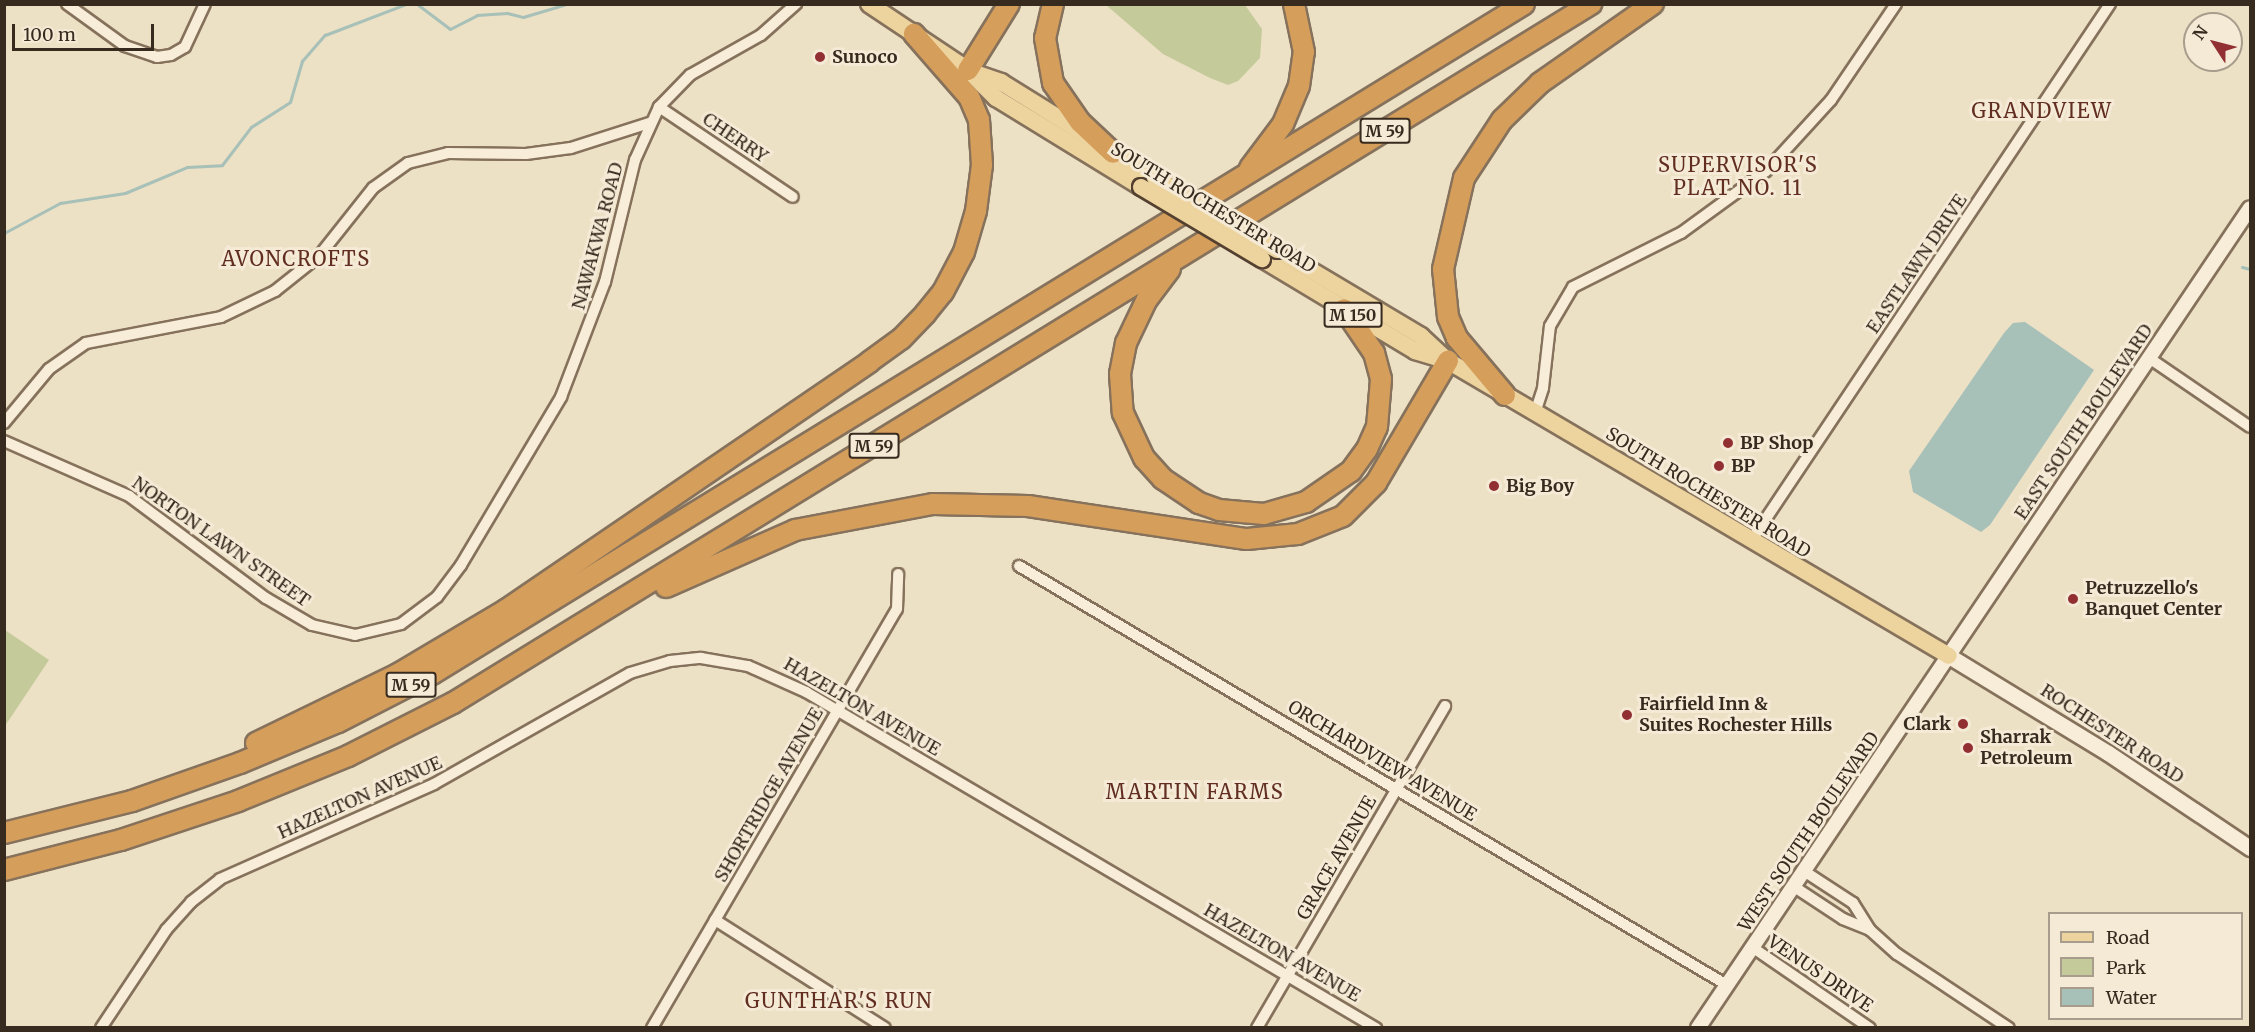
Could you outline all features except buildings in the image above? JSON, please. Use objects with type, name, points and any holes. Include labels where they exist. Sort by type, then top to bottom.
[{"type":"highway","points":[[968,70],[1009,4]]},
{"type":"highway","points":[[1053,4],[1045,38],[1053,82],[1080,122],[1113,153]]},
{"type":"highway","points":[[1237,182],[1275,136],[1299,86],[1304,52],[1294,4]]},
{"type":"highway","name":"M 59","points":[[4,833],[105,808],[265,753],[338,722],[452,664],[1524,4]]},
{"type":"highway","name":"M 59","points":[[4,870],[169,825],[309,773],[453,703],[569,634],[1591,4]]},
{"type":"highway","points":[[1505,395],[1457,339],[1448,317],[1443,269],[1454,207],[1464,178],[1502,120],[1540,83],[1653,4]]},
{"type":"highway","points":[[105,808],[340,704],[450,644],[530,594],[902,339],[943,292],[964,252],[976,211],[982,165],[979,120],[969,97],[914,34]]},
{"type":"highway","points":[[1179,258],[1147,299],[1126,343],[1120,374],[1123,413],[1144,458],[1163,479],[1199,503],[1219,510],[1264,514],[1306,502],[1351,471],[1367,448],[1382,403],[1381,379],[1374,353],[1344,309]]},
{"type":"highway","points":[[569,634],[731,556],[795,530],[933,504],[1028,507],[1247,539],[1298,534],[1343,516],[1376,483],[1448,362]]},
{"type":"main road","name":"SOUTH ROCHESTER ROAD","points":[[869,4],[968,70],[996,98],[1141,187],[1415,351],[1448,362],[1949,656]]},
{"type":"main road","name":"SOUTH ROCHESTER ROAD","points":[[968,70],[1001,82],[1113,153],[1421,336],[1448,362]]},
{"type":"main road","name":"ROCHESTER ROAD","points":[[1949,656],[2108,753],[2250,848]]},
{"type":"street","points":[[67,4],[125,46],[157,57],[171,55],[185,47],[205,4]]},
{"type":"street","name":"NAWAKWA ROAD","points":[[355,635],[401,624],[437,597],[461,566],[535,445],[561,396],[597,308],[630,177],[649,123],[659,107],[690,75],[760,35],[796,4]]},
{"type":"street","points":[[1535,413],[1544,388],[1550,326],[1573,286],[1681,232],[1766,171],[1831,100],[1896,4]]},
{"type":"street","name":"EASTLAWN DRIVE","points":[[1751,541],[2110,4]]},
{"type":"street","name":"CHERRY","points":[[659,107],[793,197]]},
{"type":"street","points":[[4,423],[49,369],[86,342],[111,335],[196,324],[233,313],[275,291],[319,256],[373,188],[408,163],[448,153],[526,153],[571,148],[649,123]]},
{"type":"street","name":"EAST SOUTH BOULEVARD","points":[[1949,656],[2250,208]]},
{"type":"street","points":[[2149,358],[2250,427]]},
{"type":"street","name":"NORTON LAWN STREET","points":[[4,441],[129,496],[298,618],[324,630],[355,635]]},
{"type":"street","name":"ORCHARDVIEW AVENUE","points":[[1019,566],[1727,985]]},
{"type":"street","name":"SHORTRIDGE AVENUE","points":[[652,1028],[897,609],[898,574]]},
{"type":"street","name":"WEST SOUTH BOULEVARD","points":[[1698,1028],[1949,656]]},
{"type":"street","name":"HAZELTON AVENUE","points":[[100,1028],[166,930],[211,885],[472,765],[630,673],[682,660],[733,662],[775,676],[838,710],[1376,1028]]},
{"type":"street","name":"GRACE AVENUE","points":[[1257,1028],[1445,706]]},
{"type":"street","points":[[1804,871],[1853,903],[1870,930],[1897,954],[2009,1028]]},
{"type":"street","points":[[1793,886],[1843,919],[1870,930]]},
{"type":"street","points":[[715,920],[885,1028]]},
{"type":"street","name":"VENUS DRIVE","points":[[1752,947],[1870,1028]]},
{"type":"green space","points":[[1106,5],[1245,5],[1262,29],[1260,58],[1238,81],[1228,85],[1163,54]]},
{"type":"green space","points":[[5,630],[49,660],[5,726]]},
{"type":"water","points":[[2025,322],[2094,370],[1990,525],[1981,532],[1913,492],[1909,471],[2004,333],[2013,323]]},
{"type":"waterway","points":[[4,233],[60,203],[125,193],[187,167],[222,165],[251,127],[290,102],[302,61],[325,35],[406,4]]},
{"type":"waterway","points":[[417,4],[450,29],[477,15],[507,13],[523,17],[567,4]]},
{"type":"waterway","points":[[2242,267],[2250,269]]},
{"type":"place","name":"Sunoco","points":[[820,57]]},
{"type":"place","name":"BP Shop","points":[[1728,443]]},
{"type":"place","name":"BP","points":[[1719,466]]},
{"type":"place","name":"Big Boy","points":[[1494,486]]},
{"type":"place","name":"Petruzzello's Banquet Center","points":[[2073,599]]},
{"type":"place","name":"Fairfield Inn & Suites Rochester Hills","points":[[1627,715]]},
{"type":"place","name":"Clark","points":[[1963,724]]},
{"type":"place","name":"Sharrak Petroleum","points":[[1968,748]]},
{"type":"district","name":"GRANDVIEW","points":[[2042,110]]},
{"type":"district","name":"SUPERVISOR'S PLAT NO. 11","points":[[1738,176]]},
{"type":"district","name":"AVONCROFTS","points":[[296,258]]},
{"type":"district","name":"MARTIN FARMS","points":[[1195,791]]},
{"type":"district","name":"GUNTHAR'S RUN","points":[[839,1000]]}]
